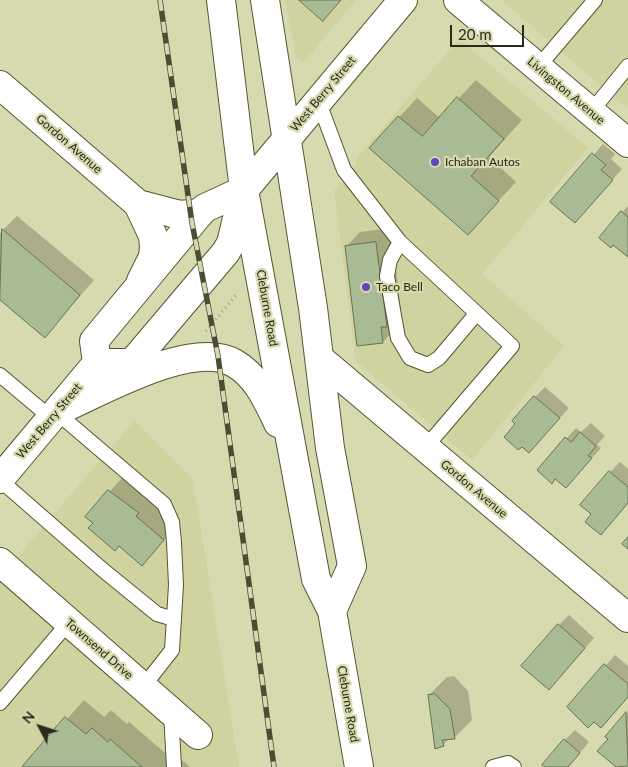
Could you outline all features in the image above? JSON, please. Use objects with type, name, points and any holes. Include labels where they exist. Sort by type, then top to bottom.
[{"type":"main road","name":"Cleburne Road","points":[[221,0],[244,190],[316,579],[332,612],[359,767]]},
{"type":"main road","points":[[265,0],[320,359],[330,448],[352,566],[332,612]]},
{"type":"main road","name":"West Berry Street","points":[[0,478],[97,363],[94,341],[200,213],[205,208],[244,190],[403,0]]},
{"type":"main road","name":"Livingston Avenue","points":[[458,0],[628,143]]},
{"type":"main road","name":"Gordon Avenue","points":[[0,85],[138,204],[153,236],[154,246],[153,257],[138,287]]},
{"type":"main road","name":"West Berry Street","points":[[97,363],[132,363],[152,341],[226,252],[231,243],[244,190]]},
{"type":"main road","name":"Gordon Avenue","points":[[138,204],[180,214],[200,213]]},
{"type":"main road","points":[[54,415],[151,370],[183,359],[218,356],[234,362],[248,373],[262,390],[293,455]]},
{"type":"main road","name":"Gordon Avenue","points":[[320,359],[628,618]]},
{"type":"main road","name":"Townsend Drive","points":[[0,562],[198,735]]},
{"type":"lane","points":[[538,67],[595,0]]},
{"type":"lane","points":[[591,112],[628,66]]},
{"type":"lane","points":[[318,100],[344,170],[400,242],[512,346],[425,448]]},
{"type":"lane","points":[[400,242],[390,260],[387,276],[398,338],[410,358],[428,365],[439,358],[476,314]]},
{"type":"lane","points":[[0,375],[54,415],[164,504],[172,522],[174,542],[176,585],[172,650],[143,687]]},
{"type":"lane","points":[[0,478],[157,614],[174,619]]},
{"type":"lane","points":[[0,703],[68,622]]},
{"type":"lane","points":[[171,711],[174,767]]},
{"type":"lane","points":[[493,767],[508,763],[514,767]]},
{"type":"path","points":[[200,338],[243,287]]},
{"type":"shaded area","points":[[285,0],[356,0],[304,62],[296,57]]},
{"type":"shaded area","points":[[502,0],[628,0],[628,103],[625,107]]},
{"type":"shaded area","points":[[459,39],[588,148],[482,274],[564,346],[472,460],[356,361],[334,191],[356,165],[357,158]]},
{"type":"shaded area","points":[[134,421],[193,480],[239,767],[0,767],[0,577]]},
{"type":"building","points":[[299,0],[341,0],[323,21]]},
{"type":"building","name":"Ichaban Autos","points":[[457,97],[504,139],[471,176],[499,201],[468,235],[369,148],[398,116],[422,136]]},
{"type":"building","points":[[592,153],[606,165],[601,170],[613,180],[575,223],[550,202]]},
{"type":"building","points":[[621,211],[628,217],[628,257],[613,245],[611,248],[599,238]]},
{"type":"building","points":[[2,229],[80,295],[45,338],[0,300]]},
{"type":"building","name":"Taco Bell","points":[[376,242],[387,327],[381,327],[383,343],[357,346],[345,246]]},
{"type":"building","points":[[534,396],[560,418],[529,453],[522,447],[518,450],[504,437],[515,424],[512,421]]},
{"type":"building","points":[[580,432],[596,446],[588,456],[592,458],[566,488],[555,479],[552,484],[537,470],[565,437],[571,442]]},
{"type":"building","points":[[609,471],[628,487],[628,503],[601,535],[585,522],[591,514],[580,505]]},
{"type":"building","points":[[108,490],[139,513],[136,516],[164,540],[142,566],[119,546],[115,551],[88,528],[93,523],[85,517]]},
{"type":"building","points":[[628,537],[628,549],[622,544]]},
{"type":"building","points":[[558,624],[585,648],[549,690],[521,666]]},
{"type":"building","points":[[604,664],[628,684],[628,697],[601,728],[594,722],[588,728],[567,707]]},
{"type":"building","points":[[435,694],[450,709],[455,739],[442,740],[444,746],[435,749],[428,695]]},
{"type":"building","points":[[626,712],[628,766],[616,767],[597,751],[608,739],[605,737]]},
{"type":"building","points":[[65,717],[86,734],[92,728],[108,742],[110,739],[142,767],[22,767]]},
{"type":"building","points":[[564,739],[580,753],[568,767],[545,767],[542,765]]},
{"type":"railway","points":[[160,0],[192,223],[218,356],[274,767]]},
{"type":"place","name":"Ichaban Autos","points":[[435,162]]},
{"type":"place","name":"Taco Bell","points":[[366,287]]}]
